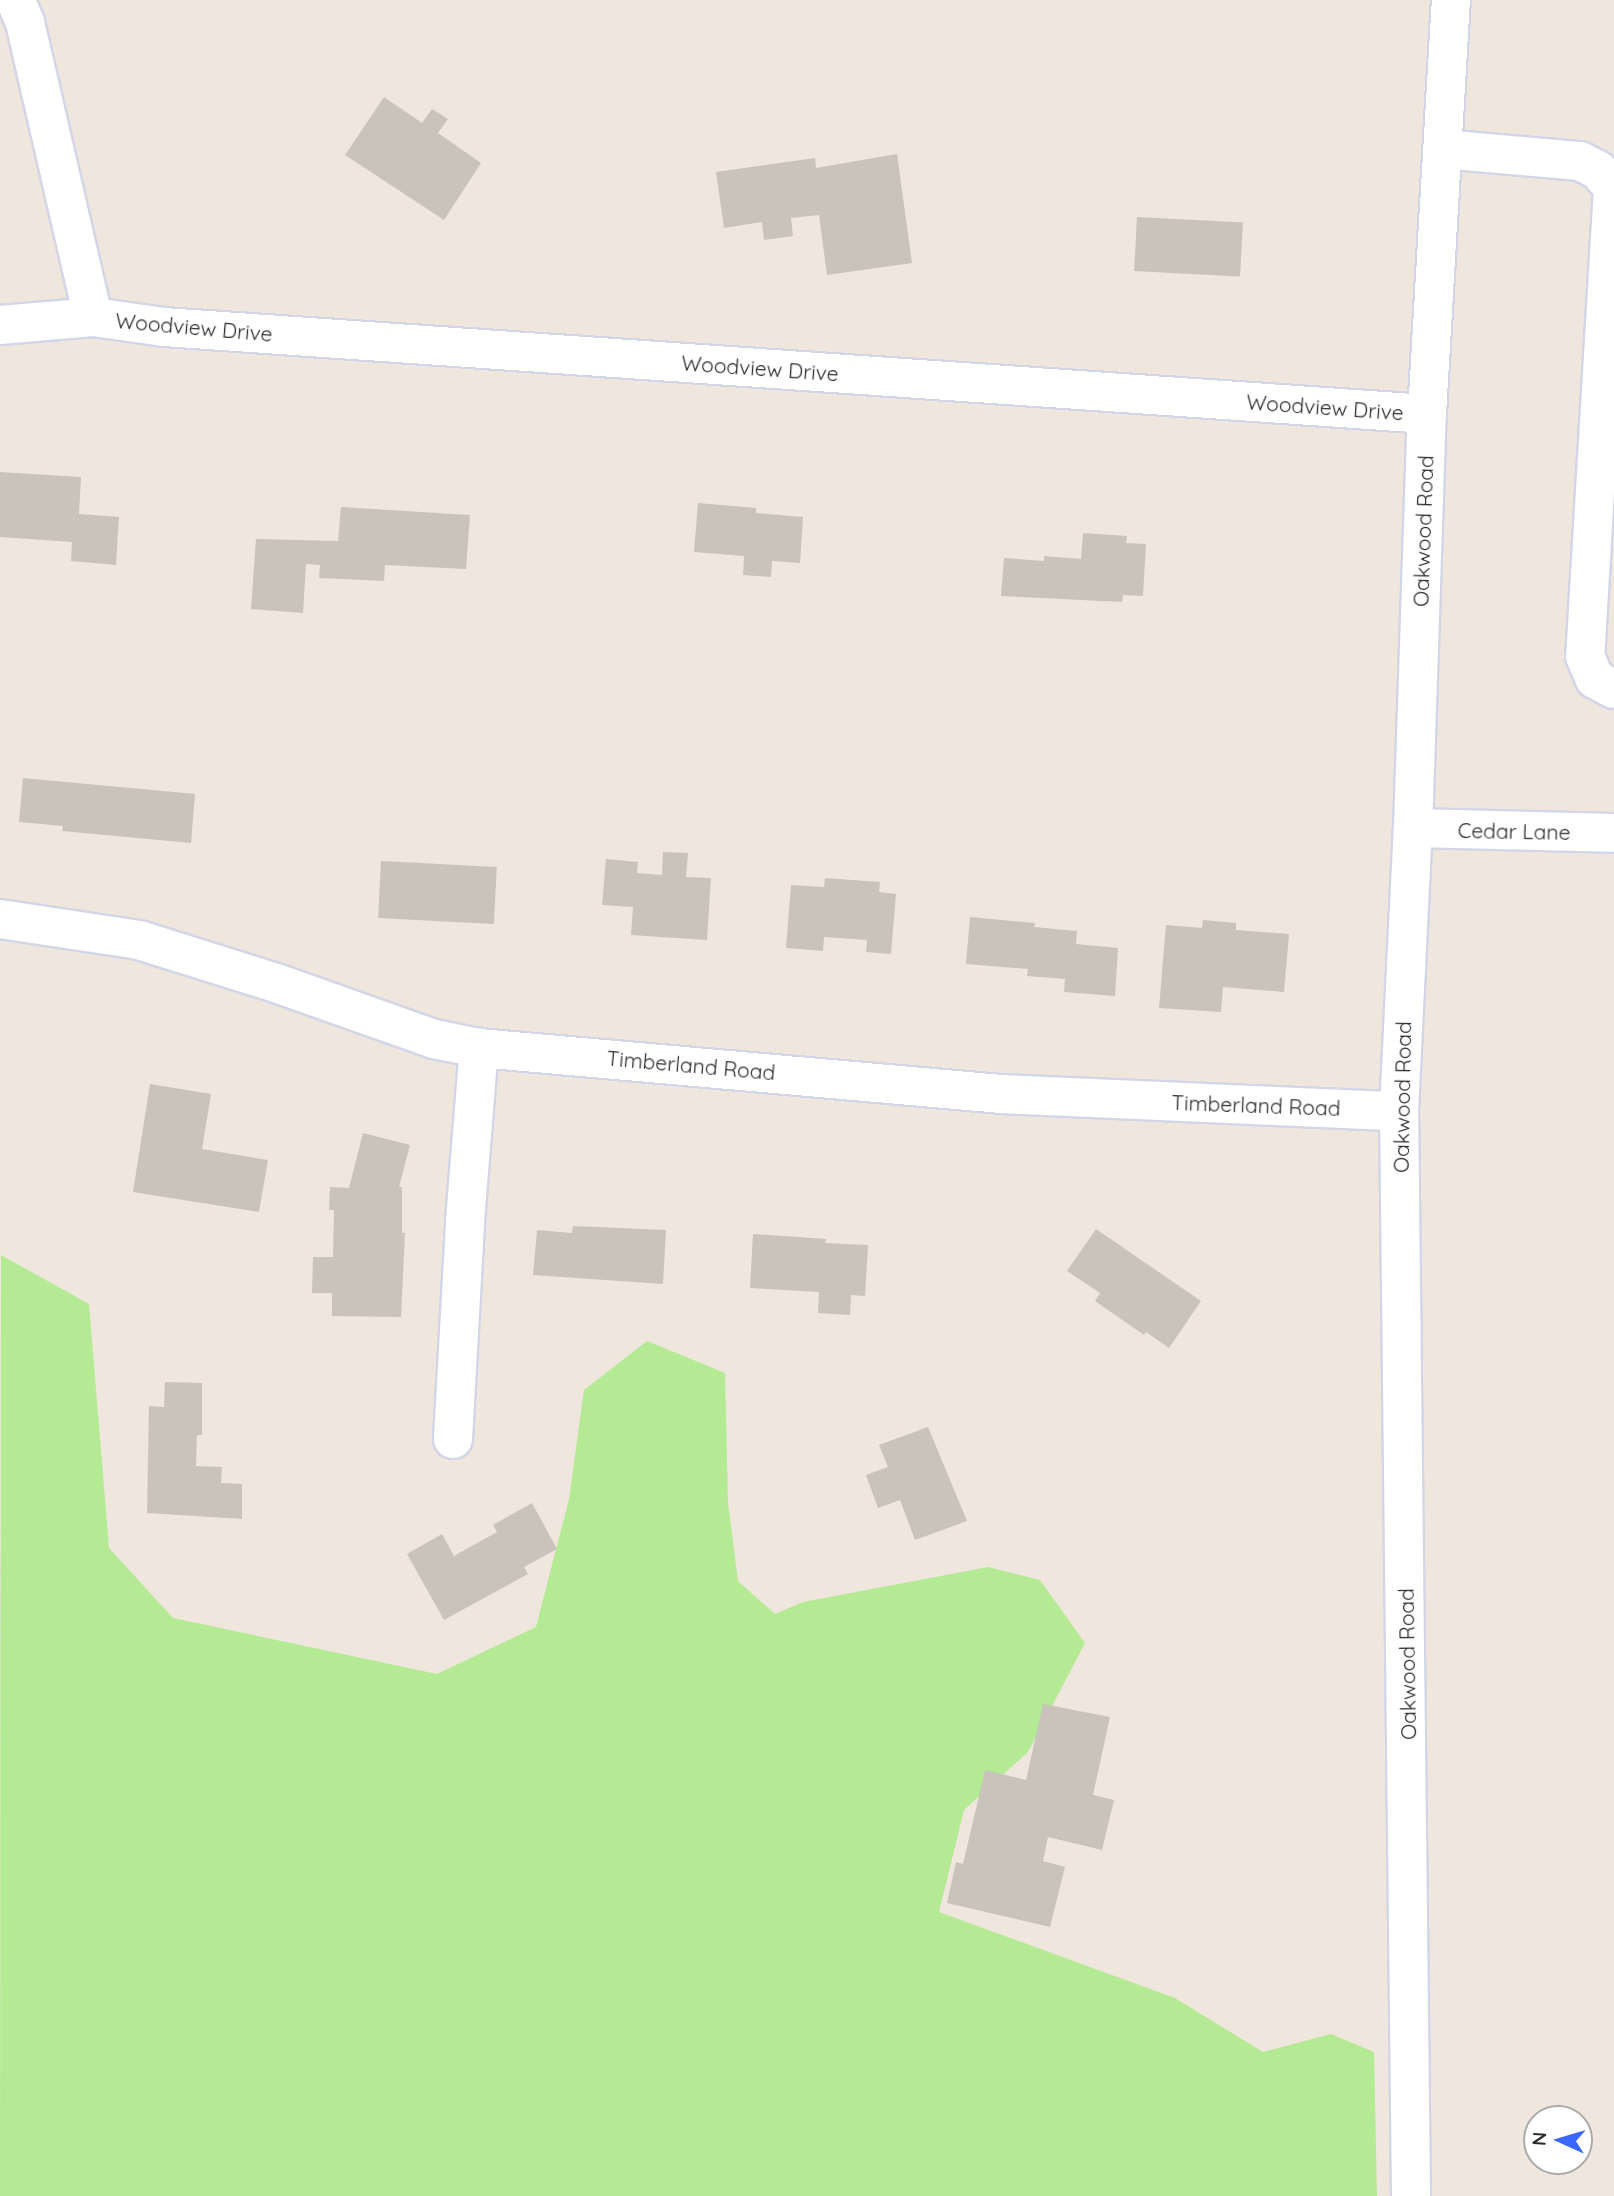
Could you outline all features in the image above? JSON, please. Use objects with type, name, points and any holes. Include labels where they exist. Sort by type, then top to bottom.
[{"type":"street","name":"Woodview Drive","points":[[15,0],[25,22],[93,317]]},
{"type":"street","name":"Oakwood Road","points":[[1411,2196],[1399,1111],[1413,828],[1427,414],[1451,0]]},
{"type":"street","points":[[1443,149],[1580,161],[1598,170],[1613,188],[1602,574],[1584,656],[1595,679],[1614,689]]},
{"type":"street","name":"Woodview Drive","points":[[0,325],[93,317],[164,327],[1427,414]]},
{"type":"street","name":"Cedar Lane","points":[[1413,828],[1614,833]]},
{"type":"street","name":"Timberland Road","points":[[0,919],[139,940],[275,983],[434,1039],[479,1048],[1002,1094],[1399,1111]]},
{"type":"street","points":[[453,1439],[465,1221],[479,1048]]},
{"type":"green space","points":[[1,1255],[89,1304],[109,1548],[173,1618],[437,1674],[536,1627],[569,1499],[584,1390],[647,1341],[725,1373],[728,1503],[738,1581],[775,1614],[803,1602],[988,1567],[1040,1580],[1085,1643],[1028,1752],[964,1810],[939,1912],[1175,1998],[1263,2052],[1331,2034],[1374,2052],[1377,2196],[0,2196]]},
{"type":"building","points":[[384,97],[422,123],[432,109],[448,119],[438,133],[481,163],[444,220],[345,155]]},
{"type":"building","points":[[897,154],[912,263],[827,275],[819,215],[791,218],[793,236],[764,240],[762,222],[724,228],[716,172],[815,158],[816,168]]},
{"type":"building","points":[[1137,217],[1243,223],[1240,276],[1134,271]]},
{"type":"building","points":[[0,472],[81,477],[79,514],[119,517],[116,565],[71,561],[72,542],[0,537]]},
{"type":"building","points":[[698,503],[756,508],[756,513],[803,517],[800,563],[772,561],[771,577],[743,575],[744,556],[694,552]]},
{"type":"building","points":[[341,507],[470,515],[466,569],[385,565],[384,581],[319,578],[320,565],[306,564],[303,613],[251,609],[256,539],[338,541]]},
{"type":"building","points":[[1083,533],[1127,536],[1126,543],[1146,544],[1143,596],[1123,595],[1122,602],[1001,596],[1004,558],[1044,561],[1044,556],[1081,559]]},
{"type":"building","points":[[23,778],[195,794],[191,843],[62,831],[63,826],[19,822]]},
{"type":"building","points":[[663,852],[688,853],[686,877],[711,878],[707,940],[631,935],[633,907],[602,905],[606,859],[638,862],[637,873],[662,875]]},
{"type":"building","points":[[381,861],[497,867],[494,924],[378,918]]},
{"type":"building","points":[[825,878],[880,882],[879,892],[896,894],[891,954],[866,952],[867,940],[824,937],[823,951],[786,948],[791,885],[824,887]]},
{"type":"building","points":[[970,917],[1035,923],[1034,927],[1077,931],[1076,944],[1118,948],[1115,996],[1064,992],[1065,979],[1027,976],[1028,969],[966,964]]},
{"type":"building","points":[[1203,920],[1236,923],[1236,930],[1289,934],[1284,992],[1223,987],[1221,1012],[1159,1008],[1166,925],[1202,928]]},
{"type":"building","points":[[150,1084],[211,1094],[202,1149],[268,1160],[259,1212],[133,1192]]},
{"type":"building","points":[[363,1133],[410,1145],[399,1187],[402,1187],[402,1233],[405,1233],[401,1317],[332,1316],[332,1293],[312,1293],[313,1257],[333,1257],[334,1210],[329,1210],[330,1187],[349,1188]]},
{"type":"building","points":[[573,1226],[666,1230],[663,1284],[533,1275],[537,1230],[572,1233]]},
{"type":"building","points":[[1096,1229],[1201,1301],[1169,1348],[1146,1332],[1144,1335],[1095,1301],[1100,1293],[1067,1271]]},
{"type":"building","points":[[753,1234],[826,1239],[825,1243],[868,1245],[865,1296],[851,1295],[850,1315],[818,1313],[819,1292],[750,1288]]},
{"type":"building","points":[[165,1382],[202,1383],[202,1435],[197,1435],[196,1466],[222,1467],[221,1483],[242,1484],[242,1519],[147,1513],[149,1406],[164,1407]]},
{"type":"building","points":[[928,1427],[967,1521],[915,1540],[900,1500],[878,1508],[866,1475],[888,1467],[879,1445]]},
{"type":"building","points":[[532,1503],[557,1549],[524,1567],[528,1574],[444,1620],[407,1554],[442,1534],[454,1556],[497,1532],[493,1525]]},
{"type":"building","points":[[1043,1704],[1110,1717],[1093,1795],[1114,1800],[1102,1850],[1048,1837],[1043,1861],[1065,1867],[1050,1927],[947,1903],[956,1862],[963,1864],[985,1770],[1026,1780]]}]
